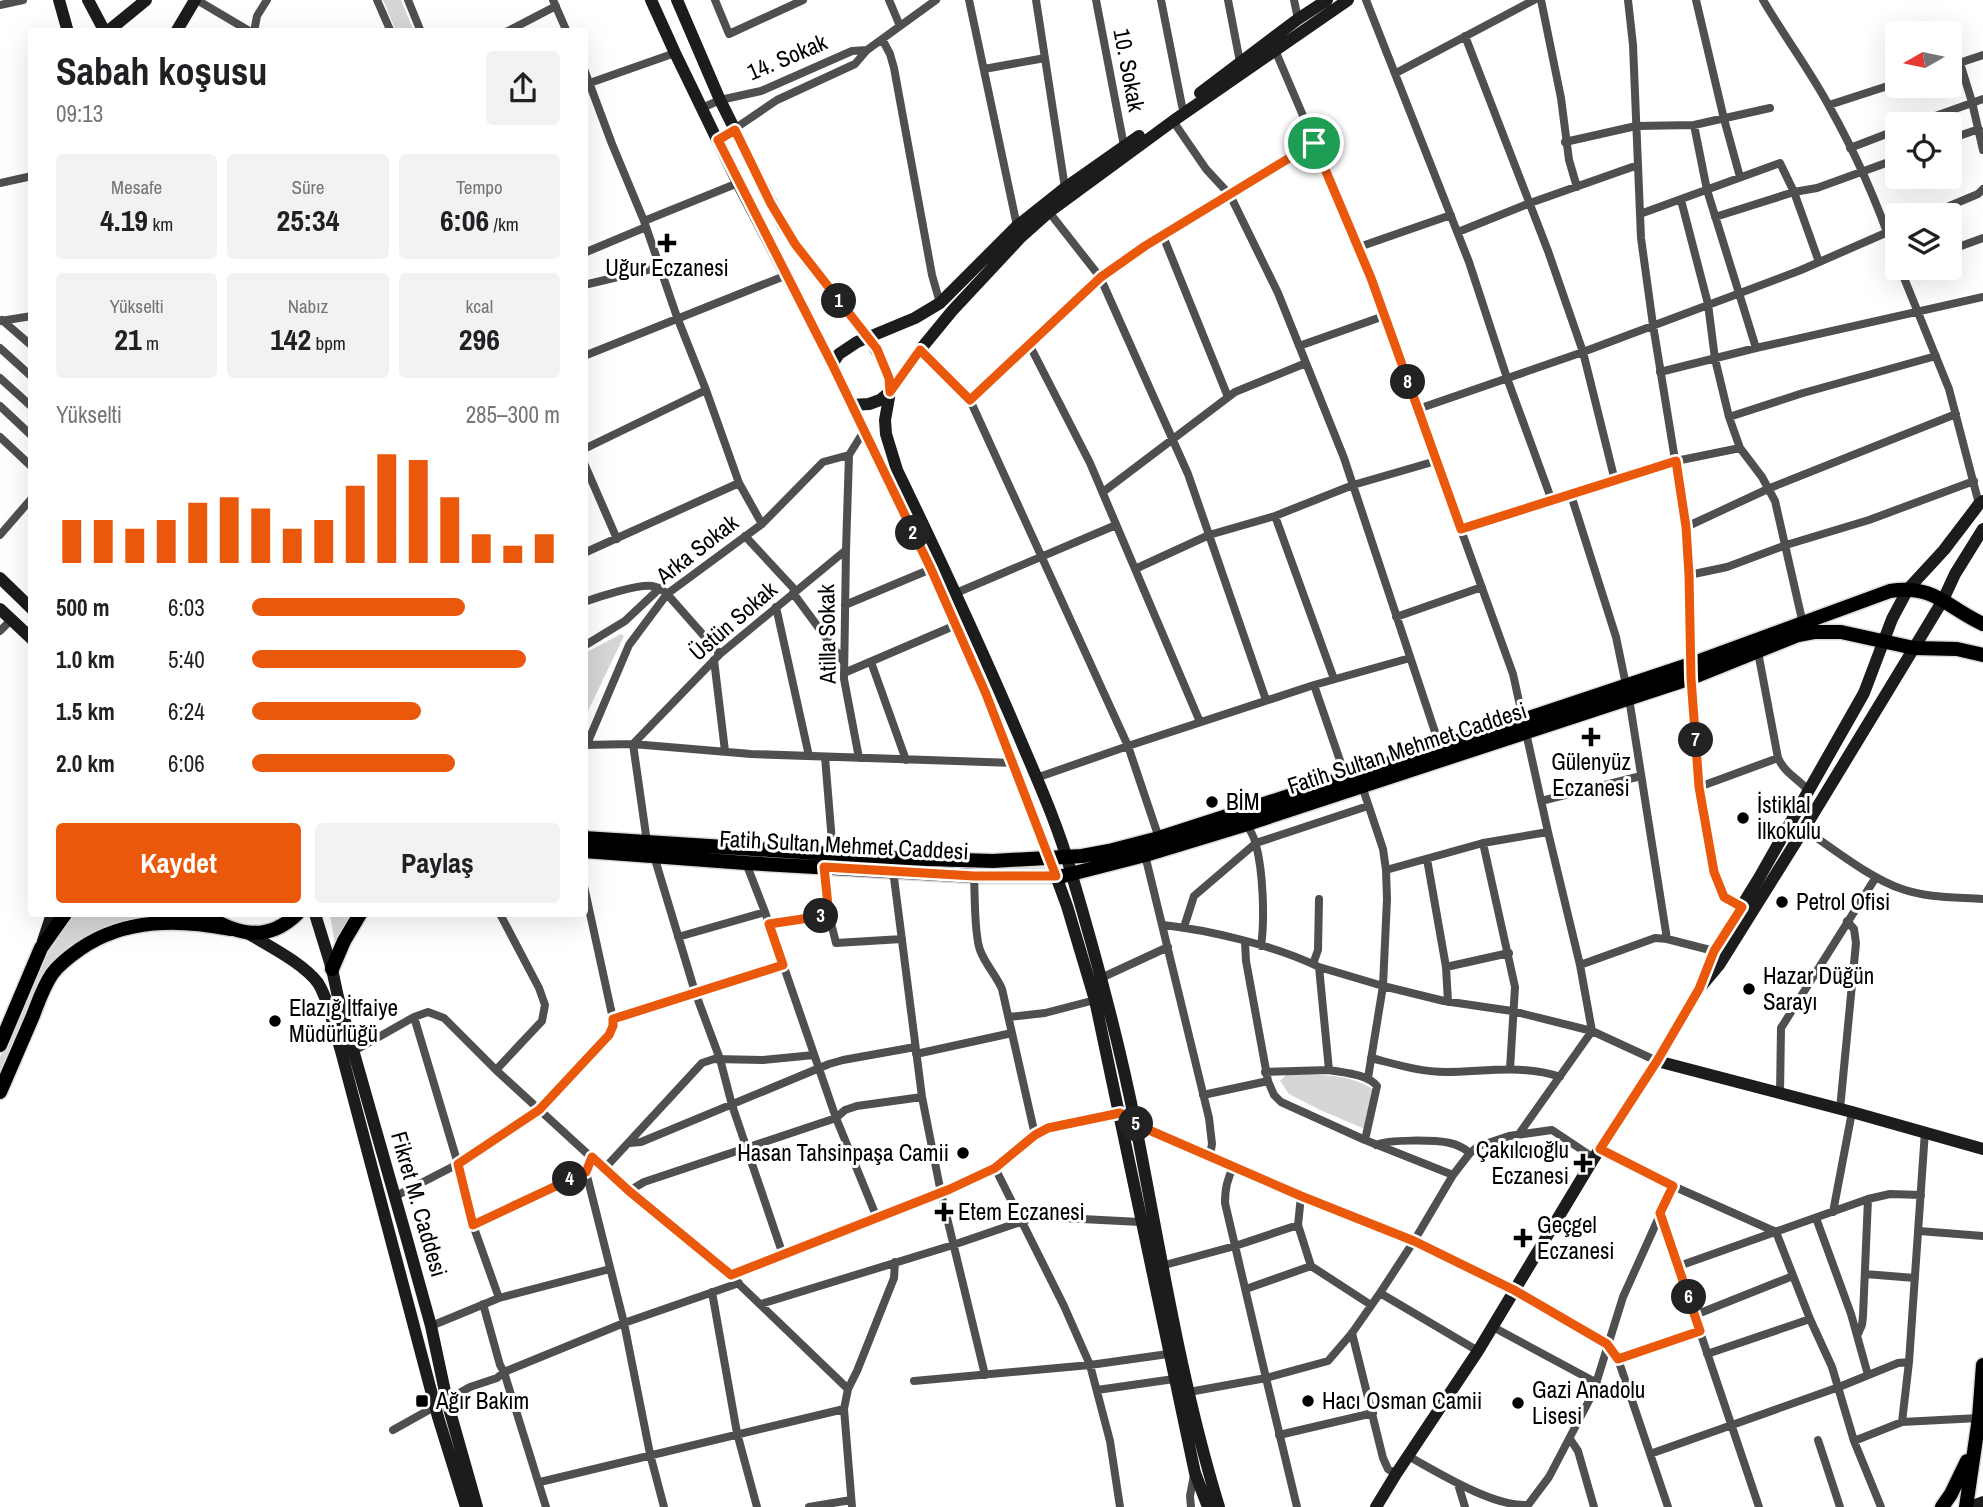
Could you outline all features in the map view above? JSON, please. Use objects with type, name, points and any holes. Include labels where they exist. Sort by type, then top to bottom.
[{"type":"main road","points":[[59,0],[67,28]]},
{"type":"main road","points":[[88,0],[104,28]]},
{"type":"main road","points":[[111,28],[146,0]]},
{"type":"main road","points":[[178,28],[196,0]]},
{"type":"main road","points":[[651,0],[738,183],[832,364],[931,569],[1014,763],[1067,906],[1095,1000],[1202,1507]]},
{"type":"main road","points":[[677,0],[720,100],[783,226],[869,338],[884,364],[890,392],[885,420],[888,446],[956,593],[1067,857],[1101,978],[1135,1124],[1161,1266],[1189,1392],[1219,1507]]},
{"type":"main road","points":[[832,364],[848,347],[915,318],[940,303],[1017,226],[1065,188],[1327,0]]},
{"type":"main road","points":[[851,405],[869,404],[890,392],[952,312],[1021,237],[1049,212],[1173,121],[1348,0]]},
{"type":"main road","points":[[1376,1507],[1493,1327],[1699,989],[1714,951],[1864,693],[1883,640],[1908,589],[1944,550],[1981,503]]},
{"type":"main road","points":[[1699,989],[1719,965],[1804,830],[1983,529]]},
{"type":"main road","points":[[0,578],[28,605]]},
{"type":"main road","points":[[1691,671],[1802,624],[1890,591],[1908,589],[1931,593],[1983,624]]},
{"type":"main road","points":[[0,609],[28,635]]},
{"type":"main road","name":"Fatih Sultan Mehmet Caddesi","points":[[588,850],[746,863],[974,876],[1056,876],[1145,855],[1247,824],[1628,691],[1758,652],[1798,635],[1841,632],[1914,648],[1957,649],[1983,655]]},
{"type":"main road","points":[[588,838],[993,861],[1067,857],[1109,851],[1159,838],[1440,747],[1525,726]]},
{"type":"main road","points":[[0,1045],[41,948],[51,917]]},
{"type":"main road","points":[[41,948],[63,917]]},
{"type":"main road","points":[[209,917],[230,929]]},
{"type":"main road","points":[[0,1092],[53,972],[90,942],[133,927],[177,922],[260,933],[287,923],[294,917]]},
{"type":"main road","name":"Fikret M. Caddesi","points":[[316,917],[431,1326],[441,1404],[477,1507]]},
{"type":"main road","points":[[332,969],[358,917]]},
{"type":"main road","points":[[246,932],[293,961],[318,984],[325,1001],[441,1404],[466,1507]]},
{"type":"main road","points":[[1657,1061],[1983,1149]]},
{"type":"main road","points":[[1983,1365],[1968,1507],[1983,1502]]},
{"type":"main road","points":[[1942,1507],[1974,1447]]},
{"type":"main road","points":[[1195,1472],[1208,1507]]},
{"type":"street","points":[[0,5],[23,0]]},
{"type":"street","points":[[196,0],[245,28]]},
{"type":"street","points":[[253,28],[267,0]]},
{"type":"street","points":[[377,0],[389,28]]},
{"type":"street","points":[[408,0],[419,28]]},
{"type":"street","points":[[715,0],[729,34],[803,0]]},
{"type":"street","points":[[889,0],[900,26]]},
{"type":"street","name":"14. Sokak","points":[[718,140],[777,100],[855,64],[867,50],[936,0]]},
{"type":"street","points":[[969,0],[1017,226]]},
{"type":"street","points":[[1036,0],[1065,188]]},
{"type":"street","name":"10. Sokak","points":[[1096,0],[1124,146]]},
{"type":"street","points":[[1161,0],[1182,106]]},
{"type":"street","points":[[1228,0],[1240,62]]},
{"type":"street","points":[[1294,0],[1297,19]]},
{"type":"street","points":[[1366,0],[1458,232],[1552,501]]},
{"type":"street","points":[[1396,73],[1534,0]]},
{"type":"street","points":[[1541,0],[1561,98],[1565,142],[1577,187]]},
{"type":"street","points":[[1628,0],[1633,45],[1641,238],[1686,527],[1691,671],[1699,787],[1714,872],[1724,897],[1742,907]]},
{"type":"street","points":[[1696,0],[1740,177]]},
{"type":"street","points":[[1763,0],[1829,105],[1885,225]]},
{"type":"street","points":[[513,28],[554,3],[565,28]]},
{"type":"street","points":[[1465,36],[1530,203],[1583,352],[1615,481]]},
{"type":"street","points":[[881,39],[894,68],[932,275],[940,303]]},
{"type":"street","name":"14. Sokak","points":[[702,108],[720,100],[761,91],[852,51],[867,50]]},
{"type":"street","points":[[1275,50],[1359,247],[1513,674],[1580,965],[1592,1031],[1519,1134]]},
{"type":"street","points":[[675,53],[588,84],[645,224],[739,483],[762,524]]},
{"type":"street","points":[[1962,62],[1983,55]]},
{"type":"street","points":[[984,69],[1045,58]]},
{"type":"street","points":[[1962,70],[1983,149]]},
{"type":"street","points":[[1829,105],[1885,87]]},
{"type":"street","points":[[1945,112],[1983,99]]},
{"type":"street","points":[[1565,142],[1636,127],[1694,125],[1770,108]]},
{"type":"street","points":[[1173,121],[1206,169],[1230,195],[1278,293],[1353,485],[1440,747]]},
{"type":"street","points":[[1694,125],[1707,190],[1756,348]]},
{"type":"street","points":[[1962,135],[1979,129]]},
{"type":"street","points":[[1850,148],[1885,135]]},
{"type":"street","points":[[970,400],[1101,277],[1314,143]]},
{"type":"street","points":[[1640,214],[1780,163],[1794,192],[1819,262]]},
{"type":"street","points":[[1715,217],[1794,192],[1817,188],[1885,163]]},
{"type":"street","points":[[1458,232],[1638,165]]},
{"type":"street","points":[[0,182],[28,177]]},
{"type":"street","points":[[588,251],[738,183]]},
{"type":"street","points":[[1957,203],[1983,189]]},
{"type":"street","points":[[1681,200],[1708,304],[1715,359],[1729,417],[1740,448],[1770,488],[1775,501],[1802,624]]},
{"type":"street","points":[[1049,212],[1101,277],[1188,474],[1266,700]]},
{"type":"street","points":[[1359,247],[1451,215]]},
{"type":"street","points":[[1418,409],[1653,326],[1819,262],[1885,233]]},
{"type":"street","points":[[1163,236],[1228,397]]},
{"type":"street","points":[[1962,246],[1983,238]]},
{"type":"street","points":[[588,284],[660,267]]},
{"type":"street","points":[[588,353],[787,275]]},
{"type":"street","points":[[1905,280],[1937,356],[1981,503]]},
{"type":"street","points":[[1660,372],[1983,297]]},
{"type":"street","points":[[1299,346],[1384,316]]},
{"type":"street","points":[[1,320],[28,317]]},
{"type":"street","points":[[1,320],[28,343]]},
{"type":"street","points":[[1030,344],[1090,463],[1200,722]]},
{"type":"street","points":[[0,348],[28,373]]},
{"type":"street","points":[[920,350],[970,400],[1128,746],[1159,838]]},
{"type":"street","points":[[1729,417],[1802,393],[1937,356]]},
{"type":"street","points":[[1102,492],[1235,392],[1306,363]]},
{"type":"street","points":[[0,378],[28,403]]},
{"type":"street","points":[[588,447],[706,390]]},
{"type":"street","points":[[0,406],[28,432]]},
{"type":"street","points":[[1686,527],[1770,488],[1956,414]]},
{"type":"street","points":[[846,550],[849,455],[864,431]]},
{"type":"street","points":[[0,437],[28,463]]},
{"type":"street","points":[[1461,529],[1676,461],[1740,448]]},
{"type":"street","name":"Arka Sokak","points":[[588,739],[629,645],[664,591],[762,524],[822,462],[849,455]]},
{"type":"street","points":[[1135,569],[1209,535],[1275,516],[1353,485],[1436,461]]},
{"type":"street","points":[[588,472],[617,539]]},
{"type":"street","points":[[1689,575],[1727,568],[1974,481]]},
{"type":"street","points":[[588,551],[739,483]]},
{"type":"street","points":[[1572,495],[1616,637],[1628,691],[1667,939]]},
{"type":"street","points":[[0,535],[28,503]]},
{"type":"street","points":[[1275,516],[1334,679]]},
{"type":"street","points":[[956,593],[1116,525]]},
{"type":"street","points":[[745,536],[795,592],[844,662]]},
{"type":"street","name":"Üstün Sokak","points":[[633,744],[717,657],[846,550]]},
{"type":"street","name":"Atilla Sokak","points":[[846,550],[844,673],[859,758]]},
{"type":"street","points":[[845,605],[931,569]]},
{"type":"street","points":[[588,600],[646,586],[664,591],[717,657],[725,751]]},
{"type":"street","points":[[1396,617],[1482,587]]},
{"type":"street","points":[[588,644],[625,621],[664,591]]},
{"type":"street","points":[[776,607],[809,756]]},
{"type":"street","points":[[0,631],[11,620]]},
{"type":"street","points":[[844,673],[956,625]]},
{"type":"street","points":[[1758,652],[1778,758],[1784,769],[1808,790]]},
{"type":"street","points":[[1036,778],[1266,700],[1410,657]]},
{"type":"street","points":[[871,662],[906,760]]},
{"type":"street","points":[[1314,685],[1346,778]]},
{"type":"street","points":[[588,744],[633,744],[751,754],[1014,763]]},
{"type":"street","points":[[633,744],[648,842]]},
{"type":"street","points":[[825,757],[833,854]]},
{"type":"street","points":[[1699,787],[1778,758]]},
{"type":"street","points":[[1541,801],[1642,776]]},
{"type":"street","points":[[1362,786],[1383,849],[1387,899],[1383,986],[1368,1078]]},
{"type":"street","points":[[1301,806],[1307,826]]},
{"type":"street","points":[[1184,927],[1194,896],[1256,843],[1368,806]]},
{"type":"street","points":[[1247,824],[1256,843],[1262,901],[1261,946]]},
{"type":"street","points":[[1804,830],[1876,877],[1904,890],[1927,895],[1983,899]]},
{"type":"street","points":[[1386,870],[1483,843],[1548,832]]},
{"type":"street","points":[[1483,843],[1515,987],[1510,1069]]},
{"type":"street","points":[[1145,855],[1203,1095],[1211,1132],[1210,1155]]},
{"type":"street","points":[[654,856],[695,992],[720,1059],[732,1105],[783,1255]]},
{"type":"street","points":[[1427,859],[1446,967],[1448,1002]]},
{"type":"street","points":[[746,863],[836,1118],[877,1218]]},
{"type":"street","points":[[824,867],[829,915],[836,943],[902,939]]},
{"type":"street","points":[[893,870],[922,1097],[941,1193],[985,1375]]},
{"type":"street","points":[[974,876],[980,950],[1002,989],[1035,1135]]},
{"type":"street","points":[[1780,1093],[1781,1028],[1876,877]]},
{"type":"street","points":[[1320,899],[1316,965],[1329,1070]]},
{"type":"street","points":[[394,1197],[458,1164],[539,1110],[609,1035],[613,1019],[588,904]]},
{"type":"street","points":[[678,937],[765,912]]},
{"type":"street","points":[[769,924],[829,915]]},
{"type":"street","points":[[496,1070],[542,1021],[545,1005],[539,988],[502,917]]},
{"type":"street","points":[[1833,1212],[1846,1110],[1856,943],[1854,929],[1847,921]]},
{"type":"street","points":[[1163,925],[1184,927],[1261,946],[1383,986],[1448,1002],[1512,1011],[1592,1031],[1657,1061]]},
{"type":"street","points":[[1580,965],[1655,939],[1667,939],[1714,951]]},
{"type":"street","points":[[1245,942],[1265,1072],[1271,1091],[1281,1102],[1376,1145],[1453,1175]]},
{"type":"street","points":[[1101,978],[1168,947]]},
{"type":"street","points":[[1446,967],[1509,953]]},
{"type":"street","points":[[613,1019],[783,965]]},
{"type":"street","points":[[1009,1017],[1045,1013],[1095,1000]]},
{"type":"street","points":[[354,1051],[414,1017],[428,1012],[444,1018],[496,1070],[604,1169],[731,1275],[848,1389]]},
{"type":"street","points":[[414,1017],[458,1164],[473,1225],[499,1297]]},
{"type":"street","points":[[629,1143],[641,1142],[843,1060],[916,1051],[1012,1033]]},
{"type":"street","points":[[604,1169],[695,1068],[707,1061],[814,1055]]},
{"type":"street","points":[[1371,1058],[1435,1072],[1510,1069],[1536,1071],[1559,1077]]},
{"type":"street","points":[[1265,1072],[1329,1070],[1368,1078],[1376,1083],[1365,1140]]},
{"type":"street","points":[[1203,1095],[1268,1082]]},
{"type":"street","points":[[629,1191],[644,1181],[836,1118],[845,1110],[922,1097]]},
{"type":"street","points":[[731,1275],[941,1193],[995,1168],[1035,1135],[1048,1128],[1120,1113],[1135,1124],[1301,1196],[1414,1241],[1514,1290],[1607,1344],[1618,1359],[1668,1507]]},
{"type":"street","points":[[1189,1392],[1266,1378],[1328,1361],[1380,1293],[1453,1175],[1470,1153],[1490,1141],[1552,1130],[1597,1154],[1776,1232],[1839,1387],[1854,1441],[1881,1507]]},
{"type":"street","points":[[1902,1422],[1909,1362],[1925,1132]]},
{"type":"street","points":[[1376,1145],[1387,1142],[1440,1142],[1455,1144],[1470,1153]]},
{"type":"street","points":[[592,1157],[586,1172],[624,1323],[650,1454],[664,1507]]},
{"type":"street","points":[[1234,1167],[1225,1191],[1226,1203],[1297,1507]]},
{"type":"street","points":[[995,1168],[1064,1306],[1090,1366],[1110,1441],[1120,1507]]},
{"type":"street","points":[[473,1225],[586,1172]]},
{"type":"street","points":[[1408,1456],[1458,1484],[1507,1504],[1529,1506],[1549,1477],[1597,1383],[1623,1297],[1673,1186]]},
{"type":"street","points":[[1679,1266],[1868,1199],[1890,1194],[1921,1195]]},
{"type":"street","points":[[1301,1196],[1298,1225],[1311,1266],[1371,1305]]},
{"type":"street","points":[[1857,1334],[1863,1321],[1868,1199]]},
{"type":"street","points":[[1660,1213],[1759,1507]]},
{"type":"street","points":[[761,1304],[1043,1217],[1140,1222]]},
{"type":"street","points":[[1816,1218],[1857,1334],[1868,1375]]},
{"type":"street","points":[[1161,1266],[1298,1225]]},
{"type":"street","points":[[1919,1231],[1983,1236]]},
{"type":"street","points":[[809,1507],[852,1503],[844,1409],[848,1389],[858,1371],[894,1278],[895,1262]]},
{"type":"street","points":[[1246,1289],[1311,1266]]},
{"type":"street","points":[[431,1326],[499,1297],[610,1269]]},
{"type":"street","points":[[1865,1274],[1915,1279]]},
{"type":"street","points":[[1695,1315],[1793,1276]]},
{"type":"street","points":[[393,1430],[470,1387],[497,1378],[504,1372],[624,1323],[739,1283]]},
{"type":"street","points":[[712,1292],[737,1433],[757,1507]]},
{"type":"street","points":[[1380,1293],[1478,1351]]},
{"type":"street","points":[[482,1304],[499,1365],[504,1372],[547,1507]]},
{"type":"street","points":[[1707,1354],[1810,1320]]},
{"type":"street","points":[[1493,1327],[1597,1383]]},
{"type":"street","points":[[1618,1359],[1700,1331]]},
{"type":"street","points":[[1352,1333],[1385,1464],[1396,1474]]},
{"type":"street","points":[[914,1381],[1090,1366],[1168,1354]]},
{"type":"street","points":[[1650,1454],[1839,1387],[1898,1363],[1909,1362]]},
{"type":"street","points":[[1097,1390],[1174,1378]]},
{"type":"street","points":[[540,1482],[844,1409]]},
{"type":"street","points":[[1279,1435],[1373,1413]]},
{"type":"street","points":[[1854,1441],[1902,1422],[1979,1418]]},
{"type":"street","points":[[1570,1439],[1578,1451],[1594,1507]]},
{"type":"street","points":[[1818,1440],[1840,1507]]},
{"type":"street","points":[[1191,1507],[1195,1472]]},
{"type":"street","points":[[1458,1484],[1465,1507]]},
{"type":"shaded area","points":[[383,0],[401,0],[413,28],[395,28]]},
{"type":"shaded area","points":[[621,634],[624,636],[588,711],[588,651]]},
{"type":"shaded area","points":[[69,917],[161,917],[139,921],[75,944],[0,1079],[0,1057],[32,975],[56,932]]},
{"type":"shaded area","points":[[330,917],[349,917],[335,945]]},
{"type":"shaded area","points":[[1286,1075],[1342,1077],[1374,1090],[1365,1129],[1289,1094],[1280,1081]]},
{"type":"place","name":"Uğur Eczanesi","points":[[667,243]]},
{"type":"place","name":"Gülenyüz Eczanesi","points":[[1591,737]]},
{"type":"place","name":"BİM","points":[[1212,802]]},
{"type":"place","name":"İstiklal İlkokulu","points":[[1743,818]]},
{"type":"place","name":"Petrol Ofisi","points":[[1782,902]]},
{"type":"place","name":"Hazar Düğün Sarayı","points":[[1749,989]]},
{"type":"place","name":"Elazığ İtfaiye Müdürlüğü","points":[[275,1021]]},
{"type":"place","name":"Hasan Tahsinpaşa Camii","points":[[963,1153]]},
{"type":"place","name":"Çakılcıoğlu Eczanesi","points":[[1583,1163]]},
{"type":"place","name":"Etem Eczanesi","points":[[944,1212]]},
{"type":"place","name":"Geçgel Eczanesi","points":[[1523,1238]]},
{"type":"place","name":"Ağır Bakım","points":[[422,1401]]},
{"type":"place","name":"Hacı Osman Camii","points":[[1308,1401]]},
{"type":"place","name":"Gazi Anadolu Lisesi","points":[[1518,1403]]},
{"type":"route","points":[[735,130],[783,226],[877,349],[889,378],[890,392],[920,350],[970,400],[1101,277],[1145,246],[1314,143],[1371,278],[1461,529],[1676,461],[1686,527],[1691,678],[1699,787],[1714,872],[1724,897],[1742,907],[1714,951],[1699,989],[1657,1061],[1600,1149],[1673,1186],[1660,1213],[1700,1331],[1618,1359],[1607,1344],[1514,1290],[1414,1241],[1301,1196],[1135,1124],[1120,1113],[1048,1128],[1035,1135],[995,1168],[950,1189],[731,1275],[592,1157],[586,1172],[473,1225],[458,1164],[539,1110],[609,1035],[613,1019],[783,965],[769,924],[829,915],[824,867],[974,876],[1056,876],[986,694],[931,569],[832,364],[718,140],[735,130]]}]
